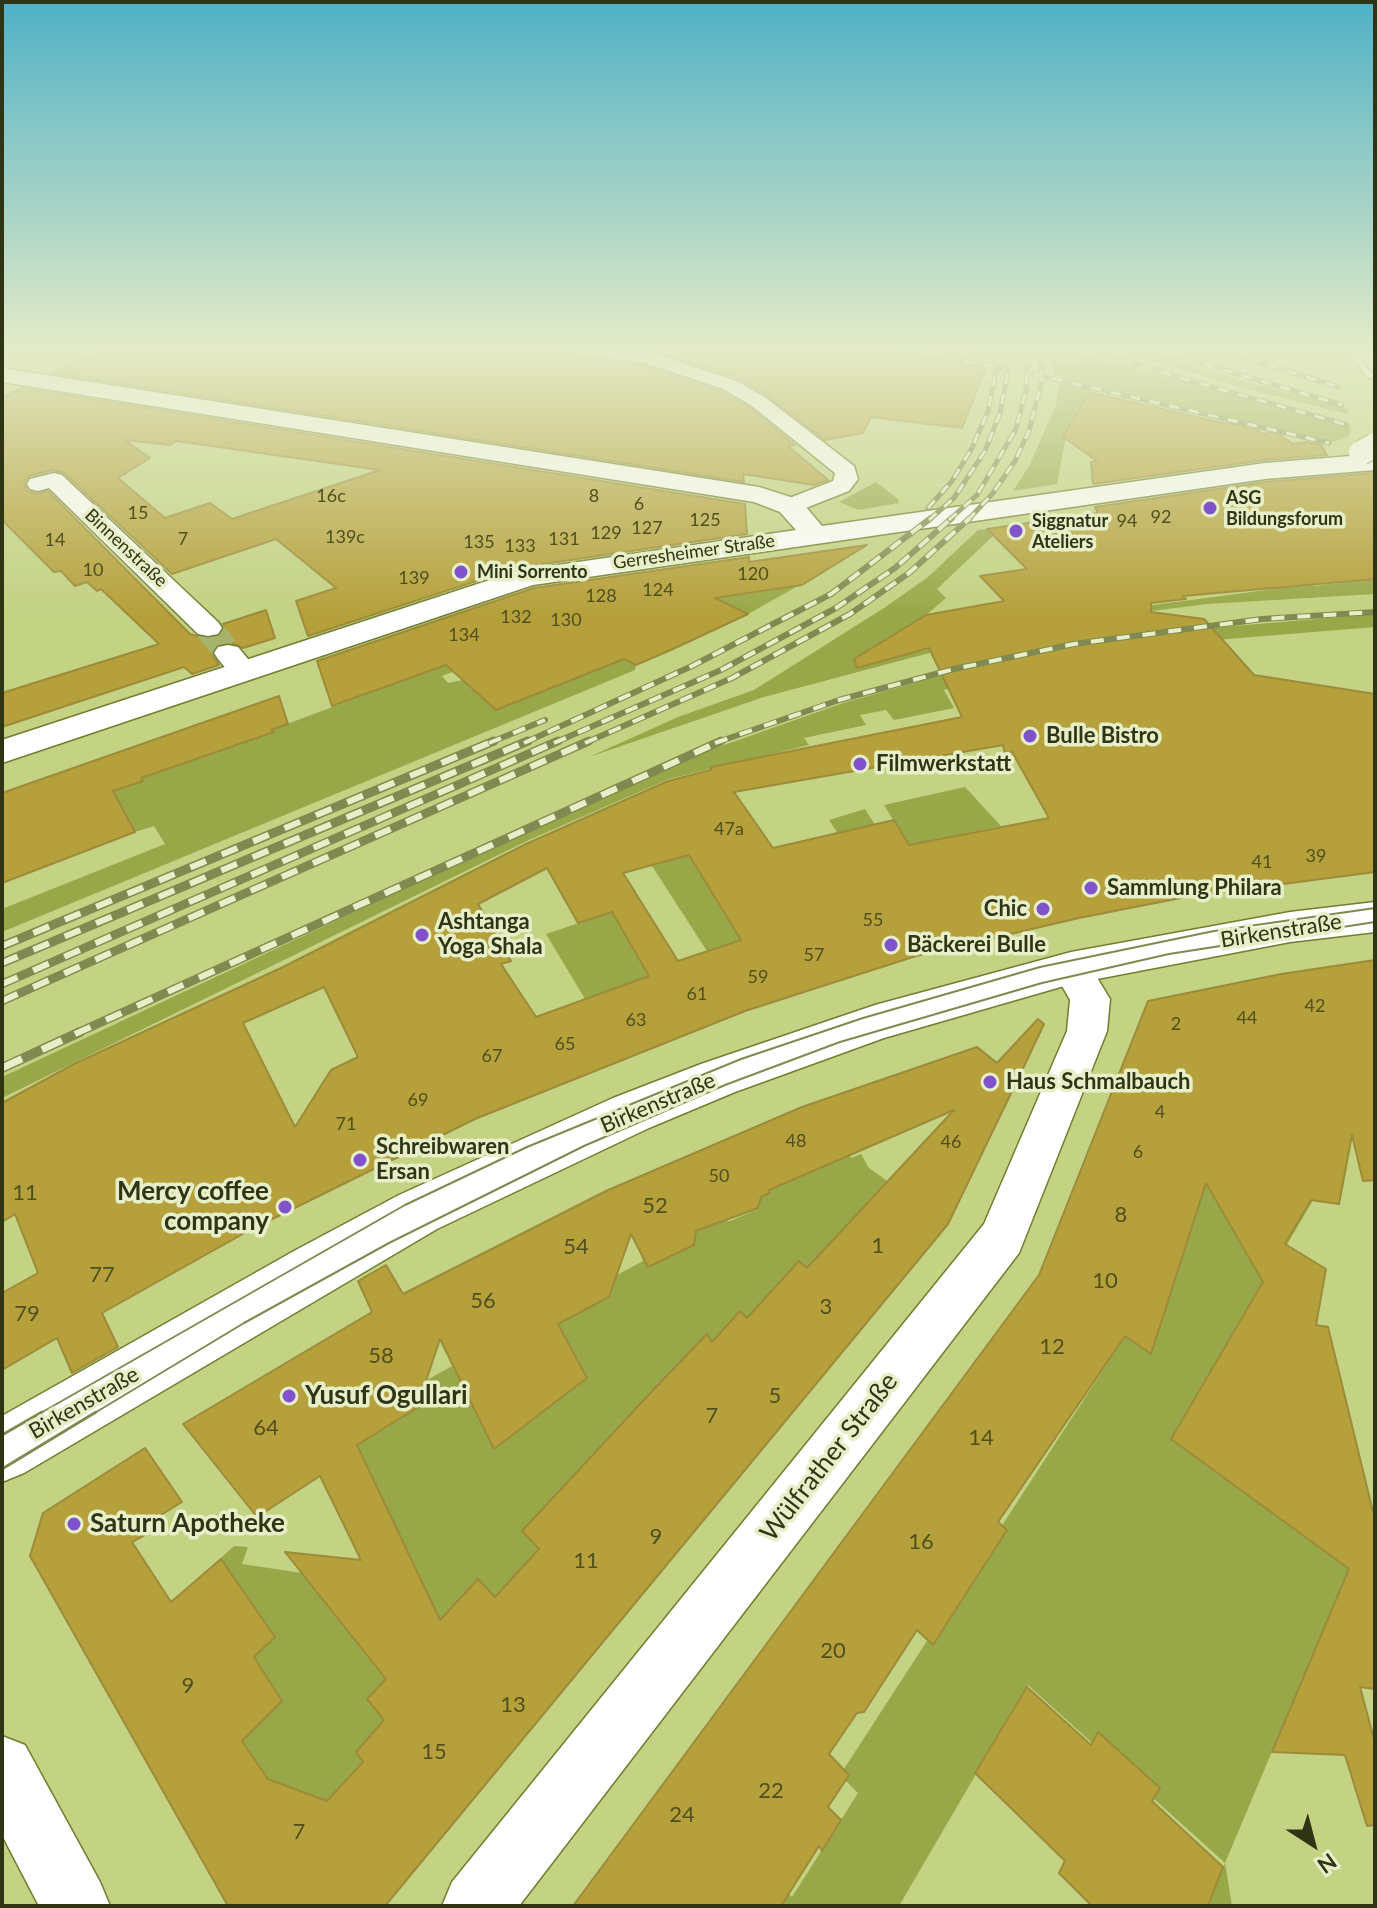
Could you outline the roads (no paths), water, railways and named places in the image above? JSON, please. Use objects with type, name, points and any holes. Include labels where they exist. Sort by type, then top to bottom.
[{"type":"street","points":[[390,436],[759,495],[790,506],[814,534]]},
{"type":"street","points":[[790,506],[829,492],[847,479],[842,466],[803,436]]},
{"type":"street","name":"Gerresheimer Straße","points":[[2,752],[235,662],[528,577],[814,534],[1315,466],[1370,453]]},
{"type":"street","name":"Binnenstraße","points":[[38,484],[54,480],[208,628]]},
{"type":"street","name":"Birkenstraße","points":[[2,1451],[392,1226],[631,1113],[718,1078],[875,1023],[1071,968],[1290,927],[1375,917]]},
{"type":"street","name":"Wülfrather Straße","points":[[476,1906],[1002,1238],[1087,1031],[1090,999],[1071,968]]},
{"type":"street","points":[[2,1768],[76,1906]]},
{"type":"tunnel","points":[[208,628],[228,653]]},
{"type":"tram line","points":[[39,1414],[405,1205],[527,1147],[741,1059],[863,1018],[1040,967],[1214,931],[1375,908]]},
{"type":"tram line","points":[[93,1414],[244,1323],[389,1243],[584,1146],[725,1085],[840,1042],[1042,983],[1169,954],[1375,922]]},
{"type":"tram line","points":[[2,1435],[42,1412]]},
{"type":"tram line","points":[[2,1469],[96,1412]]},
{"type":"railway","points":[[928,508],[952,481],[977,436]]},
{"type":"railway","points":[[929,520],[954,498],[985,451],[991,436]]},
{"type":"railway","points":[[949,520],[977,495],[1012,436]]},
{"type":"railway","points":[[969,519],[993,493],[1015,461],[1027,436]]},
{"type":"railway","points":[[1299,436],[1329,443]]},
{"type":"railway","points":[[524,743],[692,666],[831,594],[931,518]]},
{"type":"railway","points":[[554,743],[721,670],[836,608],[895,568],[952,518]]},
{"type":"railway","points":[[585,743],[732,678],[850,614],[909,573],[969,519]]},
{"type":"railway","points":[[715,743],[839,700],[954,669],[1074,644],[1262,619],[1375,612]]},
{"type":"railway","points":[[489,743],[545,720]]},
{"type":"railway","points":[[2,946],[494,741]]},
{"type":"railway","points":[[2,963],[528,741]]},
{"type":"railway","points":[[2,984],[558,741]]},
{"type":"railway","points":[[2,1001],[589,741]]},
{"type":"railway","points":[[75,1034],[721,741]]},
{"type":"railway","points":[[2,1068],[80,1032]]},
{"type":"place","name":"ASG Bildungsforum","points":[[1210,508]]},
{"type":"place","name":"Siggnatur Ateliers","points":[[1016,531]]},
{"type":"place","name":"Mini Sorrento","points":[[461,572]]},
{"type":"place","name":"Bulle Bistro","points":[[1030,736]]},
{"type":"place","name":"Filmwerkstatt","points":[[860,764]]},
{"type":"place","name":"Sammlung Philara","points":[[1091,888]]},
{"type":"place","name":"Chic","points":[[1043,909]]},
{"type":"place","name":"Ashtanga Yoga Shala","points":[[422,935]]},
{"type":"place","name":"Bäckerei Bulle","points":[[891,945]]},
{"type":"place","name":"Haus Schmalbauch","points":[[990,1082]]},
{"type":"place","name":"Schreibwaren Ersan","points":[[360,1160]]},
{"type":"place","name":"Mercy coffee company","points":[[285,1207]]},
{"type":"place","name":"Yusuf Ogullari","points":[[289,1396]]},
{"type":"place","name":"Saturn Apotheke","points":[[74,1524]]}]
